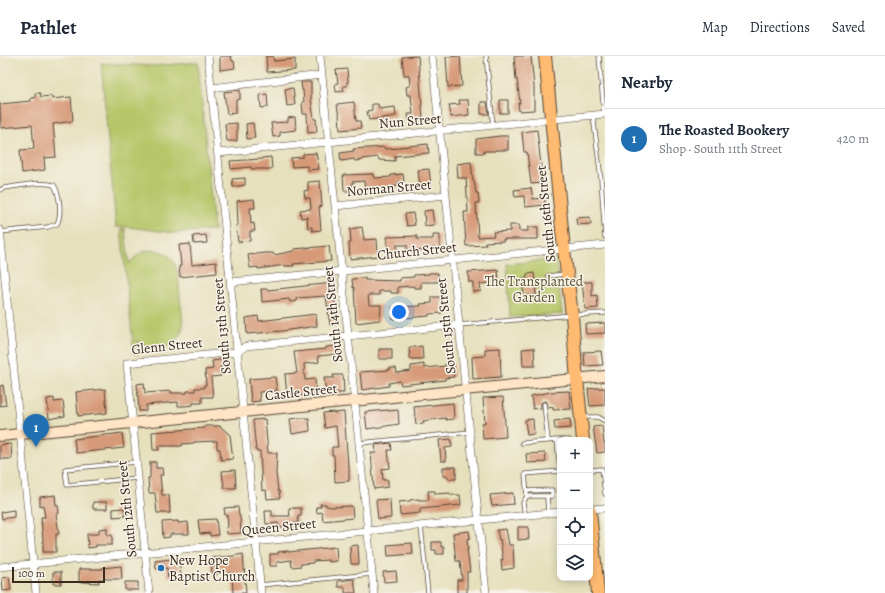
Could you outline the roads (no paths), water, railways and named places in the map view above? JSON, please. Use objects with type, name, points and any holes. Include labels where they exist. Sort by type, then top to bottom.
[{"type":"main road","name":"South 16th Street","points":[[545,56],[572,315],[583,437]]},
{"type":"main road","points":[[593,541],[598,593]]},
{"type":"street","name":"South 13th Street","points":[[208,56],[261,593]]},
{"type":"street","name":"South 14th Street","points":[[320,56],[348,337],[356,401],[374,593]]},
{"type":"street","name":"South 15th Street","points":[[432,56],[486,593]]},
{"type":"street","points":[[211,88],[322,75]]},
{"type":"street","name":"Nun Street","points":[[218,153],[605,114]]},
{"type":"street","name":"Norman Street","points":[[335,206],[446,195]]},
{"type":"street","points":[[0,231],[36,593]]},
{"type":"street","name":"Church Street","points":[[231,282],[605,245]]},
{"type":"street","name":"Glenn Street","points":[[132,423],[127,363],[237,352],[246,346],[459,325]]},
{"type":"street","name":"Castle Street","points":[[0,436],[605,376]]},
{"type":"street","name":"South 12th Street","points":[[132,423],[149,593]]},
{"type":"street","points":[[593,510],[605,508]]},
{"type":"street","name":"Queen Street","points":[[0,567],[557,512]]},
{"type":"lane","points":[[486,56],[493,126]]},
{"type":"lane","points":[[599,56],[605,114]]},
{"type":"lane","points":[[592,115],[601,179],[605,237]]},
{"type":"lane","points":[[0,190],[4,188],[36,184],[54,185],[57,191],[60,217],[57,224],[48,227],[0,231]]},
{"type":"lane","points":[[548,276],[567,274]]},
{"type":"lane","points":[[459,325],[605,313]]},
{"type":"lane","points":[[544,404],[548,441]]},
{"type":"lane","points":[[581,418],[605,415]]},
{"type":"lane","points":[[598,417],[605,421]]},
{"type":"lane","points":[[360,443],[470,432]]},
{"type":"lane","points":[[522,443],[557,440]]},
{"type":"lane","points":[[136,462],[65,469],[67,485],[137,478]]},
{"type":"lane","points":[[593,470],[602,469],[605,494]]},
{"type":"lane","points":[[525,516],[523,503],[527,496],[527,491],[525,474],[557,471]]},
{"type":"lane","points":[[527,491],[552,490],[552,496],[527,496]]},
{"type":"lane","points":[[547,497],[548,513]]},
{"type":"lane","points":[[421,526],[428,593]]},
{"type":"lane","points":[[260,585],[372,574]]},
{"type":"place","name":"The Roasted Bookery","points":[[36,447]]},
{"type":"place","name":"New Hope Baptist Church","points":[[161,568]]},
{"type":"park label","name":"The Transplanted Garden","points":[[534,290]]}]
